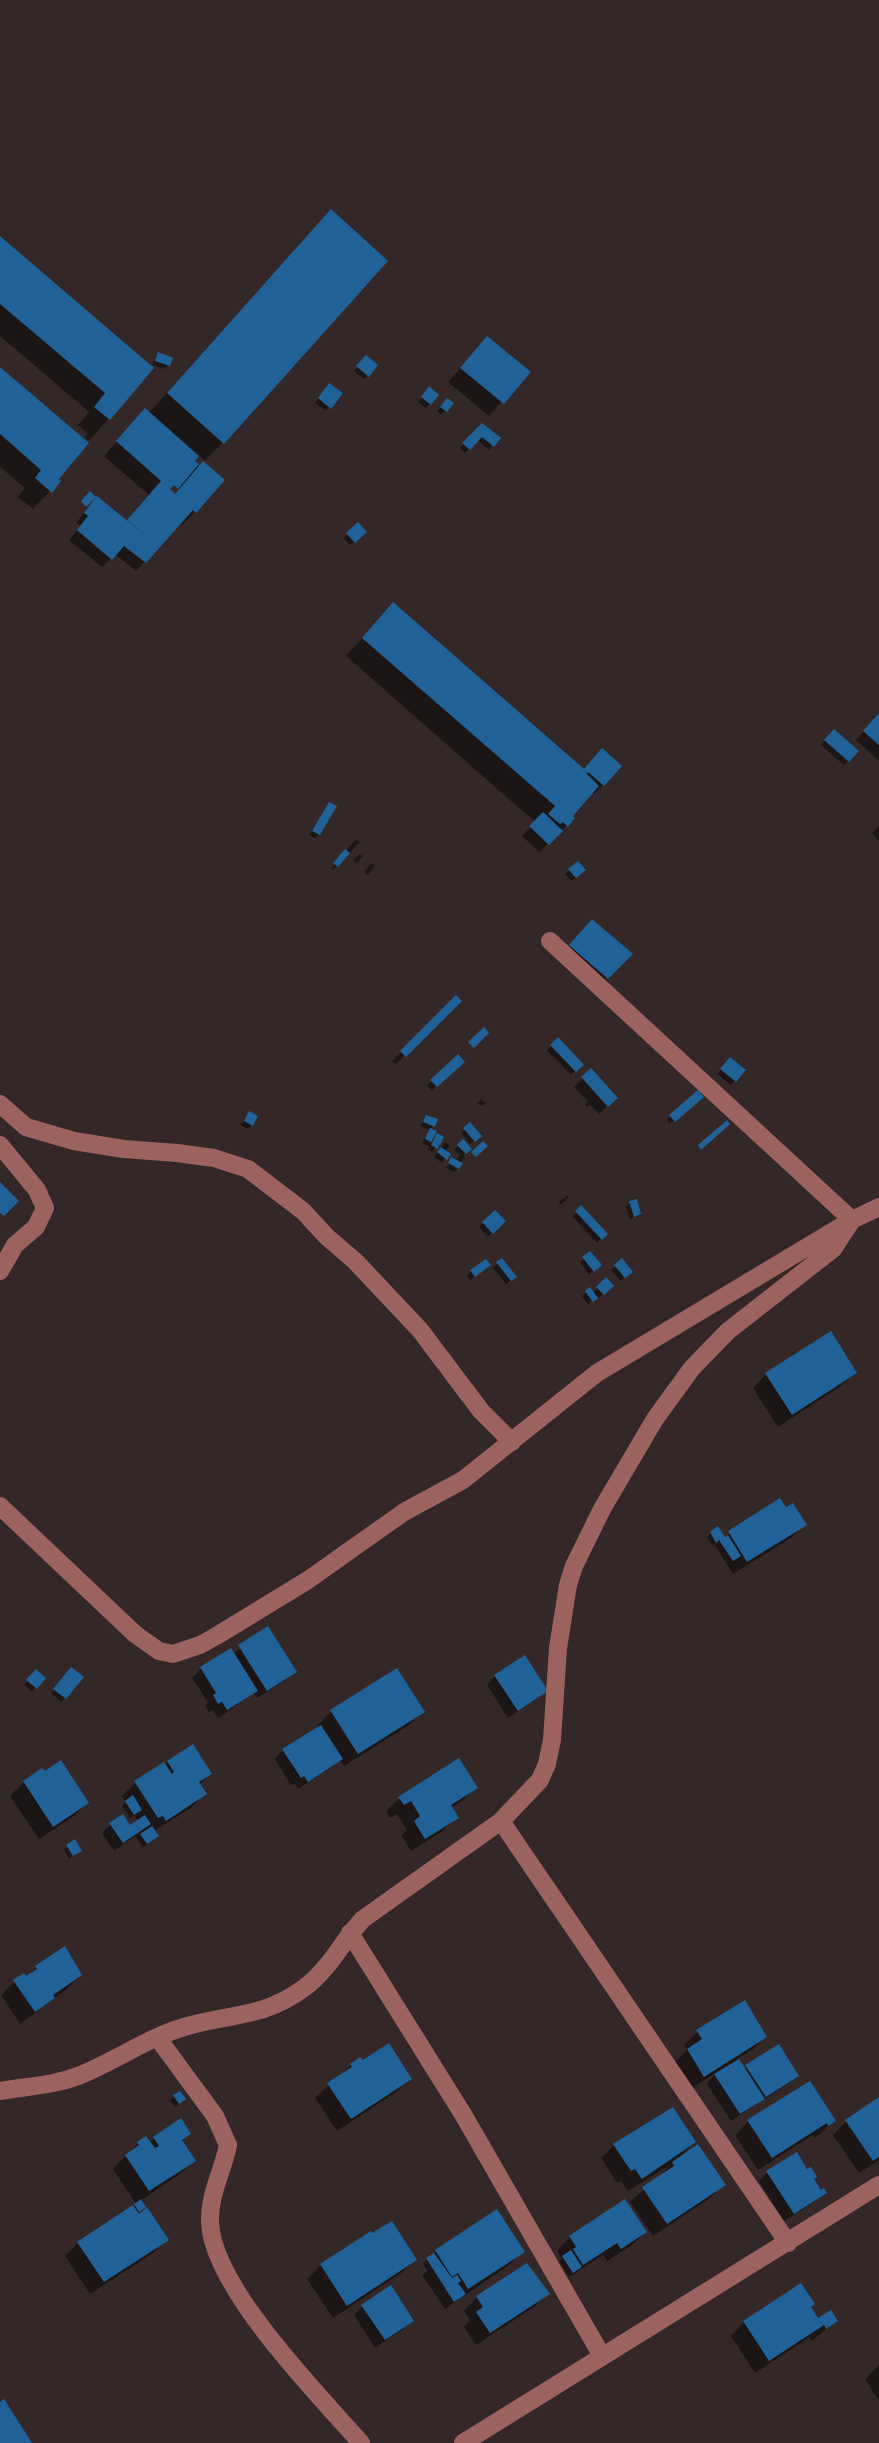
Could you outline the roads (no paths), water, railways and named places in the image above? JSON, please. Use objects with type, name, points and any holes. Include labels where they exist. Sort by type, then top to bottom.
[{"type":"street","points":[[550,941],[852,1220]]},
{"type":"street","points":[[0,1104],[26,1127],[74,1141],[214,1158],[248,1169],[303,1211],[327,1237],[355,1261],[421,1330],[481,1410],[512,1442]]},
{"type":"street","points":[[0,1145],[37,1189],[44,1208],[36,1227],[15,1245],[0,1271]]},
{"type":"street","points":[[0,1506],[135,1634],[159,1651],[173,1654],[200,1645],[308,1580],[404,1512],[463,1480],[597,1373],[852,1220],[879,1207]]},
{"type":"street","points":[[0,2091],[55,2084],[186,2026],[262,2011],[285,2000],[317,1978],[340,1951],[350,1933],[379,1907],[502,1821],[530,1794],[547,1764],[552,1740],[558,1648],[568,1585],[586,1540],[636,1449],[692,1368],[710,1348],[833,1249],[852,1220]]},
{"type":"street","points":[[502,1821],[788,2243]]},
{"type":"street","points":[[350,1933],[464,2116],[602,2356]]},
{"type":"street","points":[[157,2037],[215,2116],[228,2145],[211,2202],[210,2225],[215,2251],[251,2313],[361,2443]]},
{"type":"street","points":[[463,2443],[879,2185]]}]
